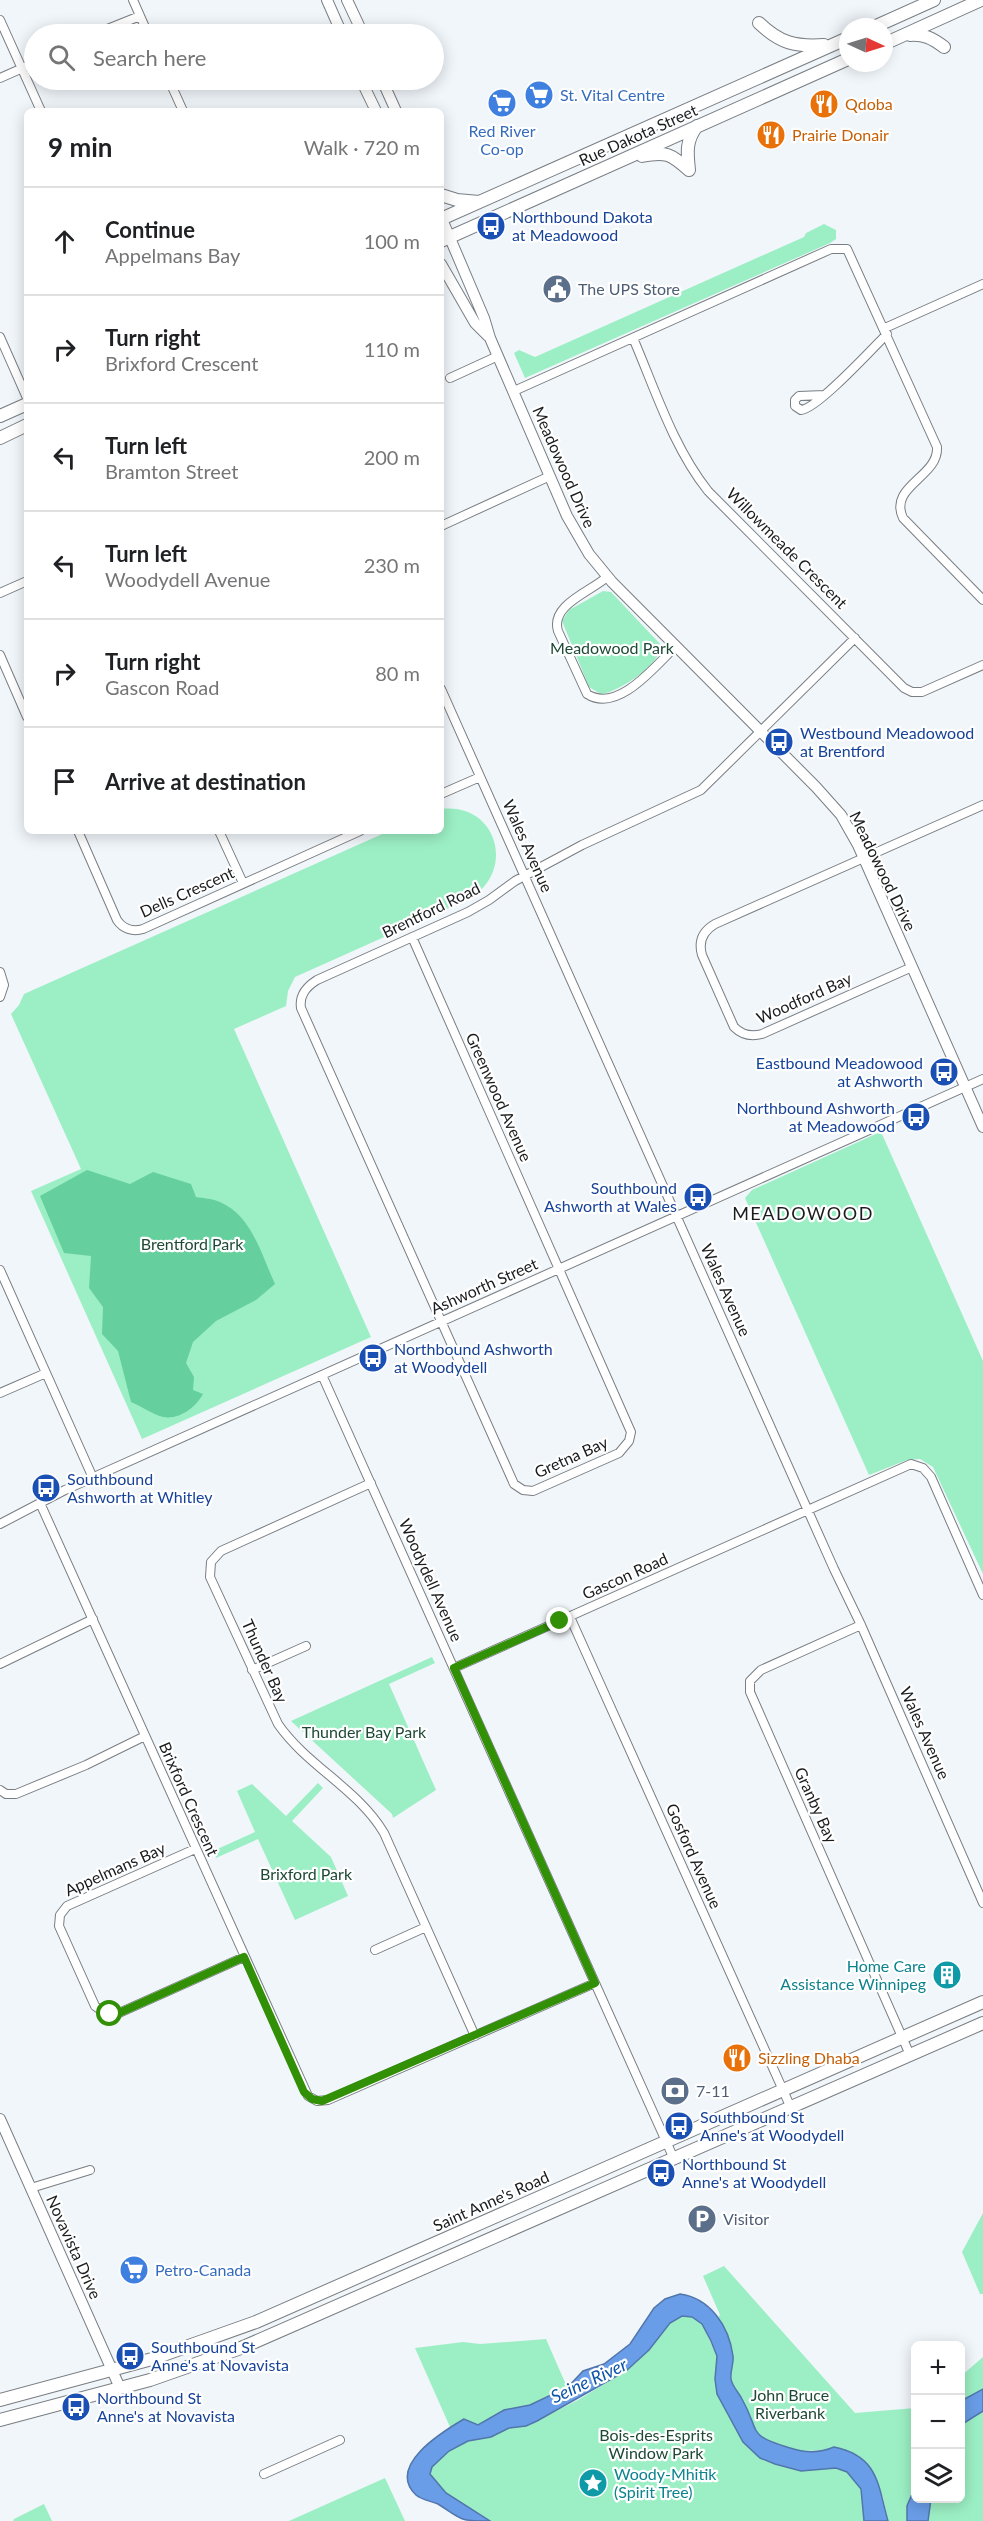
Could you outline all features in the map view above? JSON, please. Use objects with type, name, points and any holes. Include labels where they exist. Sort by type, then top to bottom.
[{"type":"main road","points":[[893,18],[934,0]]},
{"type":"main road","points":[[893,40],[981,0]]},
{"type":"main road","points":[[759,23],[774,37],[802,47],[834,44]]},
{"type":"main road","points":[[902,36],[921,34],[932,38],[944,47]]},
{"type":"main road","name":"Rue Dakota Street","points":[[444,217],[839,42]]},
{"type":"main road","name":"Rue Dakota Street","points":[[445,239],[839,63]]},
{"type":"main road","points":[[621,160],[656,153],[672,154],[689,170],[687,153],[689,137],[697,126]]},
{"type":"main road","points":[[444,196],[457,200],[481,202]]},
{"type":"main road","points":[[0,416],[24,405]]},
{"type":"main road","points":[[0,438],[24,427]]},
{"type":"main road","name":"Saint Anne's Road","points":[[0,2400],[178,2351],[256,2322],[983,2002]]},
{"type":"main road","points":[[0,2420],[174,2373],[241,2349],[983,2023]]},
{"type":"main road","points":[[906,2036],[914,2053]]},
{"type":"main road","points":[[34,2410],[40,2389]]},
{"type":"street","points":[[133,0],[144,24]]},
{"type":"street","points":[[327,0],[338,24]]},
{"type":"street","points":[[347,0],[358,24]]},
{"type":"street","points":[[120,24],[140,16]]},
{"type":"street","points":[[0,20],[24,73]]},
{"type":"street","points":[[0,78],[22,69]]},
{"type":"street","points":[[32,90],[40,108]]},
{"type":"street","points":[[174,90],[182,108]]},
{"type":"street","points":[[366,90],[374,108]]},
{"type":"street","points":[[387,90],[395,108]]},
{"type":"street","name":"Meadowood Drive","points":[[445,239],[484,318],[490,338],[577,535],[607,577],[831,803],[848,825],[983,1127]]},
{"type":"street","points":[[514,391],[831,249],[841,247],[850,252],[935,441],[937,453],[935,460],[902,496],[900,512],[903,518],[983,600]]},
{"type":"street","name":"Meadowood Drive","points":[[444,269],[475,323],[490,338]]},
{"type":"street","points":[[824,395],[886,331],[983,284]]},
{"type":"street","points":[[0,337],[24,391]]},
{"type":"street","name":"Willowmeade Crescent","points":[[633,338],[685,456],[697,477],[904,688],[912,693],[925,690],[983,665]]},
{"type":"street","points":[[450,378],[498,356]]},
{"type":"street","points":[[444,525],[550,476]]},
{"type":"street","points":[[607,577],[566,605],[558,613],[556,621],[558,631],[587,693],[606,699],[631,688],[675,646]]},
{"type":"street","points":[[0,593],[24,582]]},
{"type":"street","name":"Brentford Road","points":[[441,1322],[300,1003],[305,988],[317,980],[480,905],[524,876],[582,845],[701,790],[855,638]]},
{"type":"street","points":[[0,655],[24,710]]},
{"type":"street","name":"Wales Avenue","points":[[444,696],[861,1625],[983,1903]]},
{"type":"street","points":[[444,793],[480,777]]},
{"type":"street","name":"Woodford Bay","points":[[912,967],[762,1034],[750,1036],[734,1027],[702,955],[700,943],[702,937],[715,924],[983,805]]},
{"type":"street","name":"Dells Crescent","points":[[79,834],[117,920],[130,929],[143,929],[353,834]]},
{"type":"street","points":[[220,834],[243,883]]},
{"type":"street","name":"Greenwood Avenue","points":[[412,937],[558,1269]]},
{"type":"street","points":[[0,972],[4,985],[0,997]]},
{"type":"street","name":"Ashworth Street","points":[[0,1524],[93,1478],[983,1079]]},
{"type":"street","name":"Gretna Bay","points":[[441,1322],[514,1484],[523,1490],[533,1491],[587,1467],[624,1449],[631,1432],[558,1269]]},
{"type":"street","points":[[0,1270],[93,1478]]},
{"type":"street","points":[[0,1393],[46,1373]]},
{"type":"street","name":"Woodydell Avenue","points":[[322,1375],[674,2159]]},
{"type":"street","name":"Gascon Road","points":[[454,1668],[911,1464],[923,1468],[931,1477],[983,1595]]},
{"type":"street","name":"Thunder Bay","points":[[371,1483],[228,1548],[213,1559],[210,1577],[273,1716],[283,1731],[368,1811],[378,1824],[475,2036]]},
{"type":"street","name":"Brixford Crescent","points":[[40,1503],[304,2092],[317,2101],[328,2100],[475,2036]]},
{"type":"street","name":"Gosford Avenue","points":[[570,1617],[791,2108]]},
{"type":"street","points":[[0,1664],[93,1619]]},
{"type":"street","name":"Granby Bay","points":[[861,1625],[761,1670],[750,1681],[750,1692],[906,2036]]},
{"type":"street","points":[[252,1670],[306,1646]]},
{"type":"street","points":[[0,1790],[6,1794],[16,1794],[86,1765],[145,1736]]},
{"type":"street","name":"Appelmans Bay","points":[[195,1849],[67,1906],[60,1915],[59,1926],[95,2006],[106,2014],[119,2013],[244,1957]]},
{"type":"street","points":[[375,1950],[426,1927]]},
{"type":"street","points":[[475,2036],[595,1983]]},
{"type":"street","name":"Novavista Drive","points":[[0,2119],[120,2388]]},
{"type":"street","points":[[31,2188],[90,2170]]},
{"type":"street","points":[[264,2474],[340,2440]]},
{"type":"green space","points":[[824,224],[836,230],[836,239],[830,243],[525,378],[514,353],[519,350],[535,357],[804,237],[806,233]]},
{"type":"green space","name":"Meadowood Park","points":[[603,591],[611,592],[662,646],[654,661],[646,669],[618,688],[601,694],[589,687],[562,621],[569,610]]},
{"type":"green space","name":"Brentford Park","points":[[444,809],[460,810],[476,816],[487,827],[494,841],[496,856],[493,872],[484,887],[469,899],[295,977],[288,991],[286,1006],[234,1029],[371,1337],[142,1439],[31,1191],[81,1169],[11,1014],[19,1005],[24,994],[382,834],[444,834]]},
{"type":"green space","points":[[878,1133],[882,1134],[983,1361],[983,1574],[933,1467],[920,1459],[907,1460],[869,1475],[745,1198],[752,1190]]},
{"type":"green space","points":[[87,1170],[130,1184],[153,1172],[191,1184],[196,1197],[211,1199],[231,1208],[248,1226],[275,1284],[256,1300],[216,1321],[193,1342],[186,1363],[194,1377],[193,1390],[203,1394],[192,1408],[181,1414],[163,1417],[131,1402],[118,1351],[102,1334],[103,1307],[89,1288],[91,1256],[64,1253],[40,1196]]},
{"type":"green space","name":"Thunder Bay Park","points":[[432,1657],[435,1663],[389,1684],[436,1790],[393,1818],[392,1814],[291,1721]]},
{"type":"green space","name":"Brixford Park","points":[[318,1783],[323,1788],[292,1821],[331,1857],[348,1896],[295,1920],[258,1839],[216,1858],[213,1851],[255,1832],[237,1791],[252,1784],[286,1816]]},
{"type":"green space","points":[[983,2213],[983,2294],[980,2294],[962,2252]]},
{"type":"green space","name":"John Bruce Riverbank","points":[[724,2266],[855,2413],[911,2408],[911,2496],[907,2506],[907,2521],[888,2521],[883,2497],[860,2458],[834,2447],[826,2450],[800,2451],[767,2441],[758,2435],[731,2379],[733,2355],[718,2317],[720,2315],[703,2276]]},
{"type":"green space","name":"Bois-des-Esprits Window Park","points":[[682,2316],[692,2317],[702,2324],[717,2356],[715,2379],[775,2464],[801,2471],[836,2468],[847,2472],[861,2489],[864,2521],[490,2521],[449,2495],[435,2482],[430,2474],[432,2467],[449,2451],[468,2441],[491,2437],[509,2428],[526,2426],[578,2400],[626,2371],[649,2350],[670,2323]]},
{"type":"green space","points":[[546,2339],[567,2387],[530,2405],[504,2410],[478,2425],[464,2419],[450,2427],[415,2348],[463,2342],[480,2344]]},
{"type":"green space","points":[[983,2357],[983,2389],[965,2399],[965,2395],[965,2373]]},
{"type":"green space","points":[[983,2411],[983,2521],[928,2521],[930,2503],[965,2503],[965,2422]]},
{"type":"green space","points":[[385,2478],[405,2521],[289,2521]]},
{"type":"green space","points":[[44,2504],[52,2521],[13,2521],[14,2519]]},
{"type":"water","name":"Seine River","points":[[680,2294],[709,2307],[722,2324],[733,2356],[732,2382],[760,2436],[796,2450],[818,2451],[834,2447],[860,2457],[874,2474],[888,2521],[864,2521],[861,2489],[847,2472],[836,2468],[801,2471],[775,2464],[760,2458],[743,2442],[717,2394],[715,2379],[717,2356],[711,2341],[702,2324],[692,2317],[682,2316],[670,2323],[649,2350],[626,2371],[526,2426],[509,2428],[491,2437],[468,2441],[449,2451],[432,2467],[430,2474],[446,2493],[490,2521],[461,2519],[438,2504],[416,2495],[409,2484],[408,2473],[412,2462],[431,2441],[464,2419],[478,2425],[504,2410],[530,2405],[568,2387],[583,2371],[604,2364],[630,2344],[654,2308],[665,2299]]},
{"type":"water","points":[[983,2389],[983,2411],[965,2422],[965,2399]]},
{"type":"water","points":[[911,2496],[911,2503],[930,2503],[928,2521],[907,2521],[907,2506]]},
{"type":"place","name":"St. Vital Centre","points":[[539,95]]},
{"type":"place","name":"Red River Co-op","points":[[502,103]]},
{"type":"place","name":"Qdoba","points":[[824,104]]},
{"type":"place","name":"Prairie Donair","points":[[771,135]]},
{"type":"place","name":"Northbound Dakota at Meadowood","points":[[491,226]]},
{"type":"place","name":"The UPS Store","points":[[557,289]]},
{"type":"place","name":"Westbound Meadowood at Brentford","points":[[779,742]]},
{"type":"place","name":"Eastbound Meadowood at Ashworth","points":[[944,1072]]},
{"type":"place","name":"Northbound Ashworth at Meadowood","points":[[916,1117]]},
{"type":"place","name":"Southbound Ashworth at Wales","points":[[698,1197]]},
{"type":"place","name":"Northbound Ashworth at Woodydell","points":[[373,1358]]},
{"type":"place","name":"Southbound Ashworth at Whitley","points":[[46,1488]]},
{"type":"place","name":"Home Care Assistance Winnipeg","points":[[947,1975]]},
{"type":"place","name":"Sizzling Dhaba","points":[[737,2058]]},
{"type":"place","name":"7-11","points":[[675,2091]]},
{"type":"place","name":"Southbound St Anne's at Woodydell","points":[[679,2126]]},
{"type":"place","name":"Northbound St Anne's at Woodydell","points":[[661,2173]]},
{"type":"place","name":"Visitor","points":[[702,2219]]},
{"type":"place","name":"Petro-Canada","points":[[134,2270]]},
{"type":"place","name":"Southbound St Anne's at Novavista","points":[[130,2356]]},
{"type":"place","name":"Northbound St Anne's at Novavista","points":[[76,2407]]},
{"type":"place","name":"Woody-Mhitik (Spirit Tree)","points":[[593,2483]]},
{"type":"district","name":"MEADOWOOD","points":[[803,1214]]},
{"type":"route","points":[[110,2014],[119,2013],[244,1957],[304,2092],[312,2099],[322,2101],[336,2097],[595,1983],[454,1668],[560,1621]]}]
